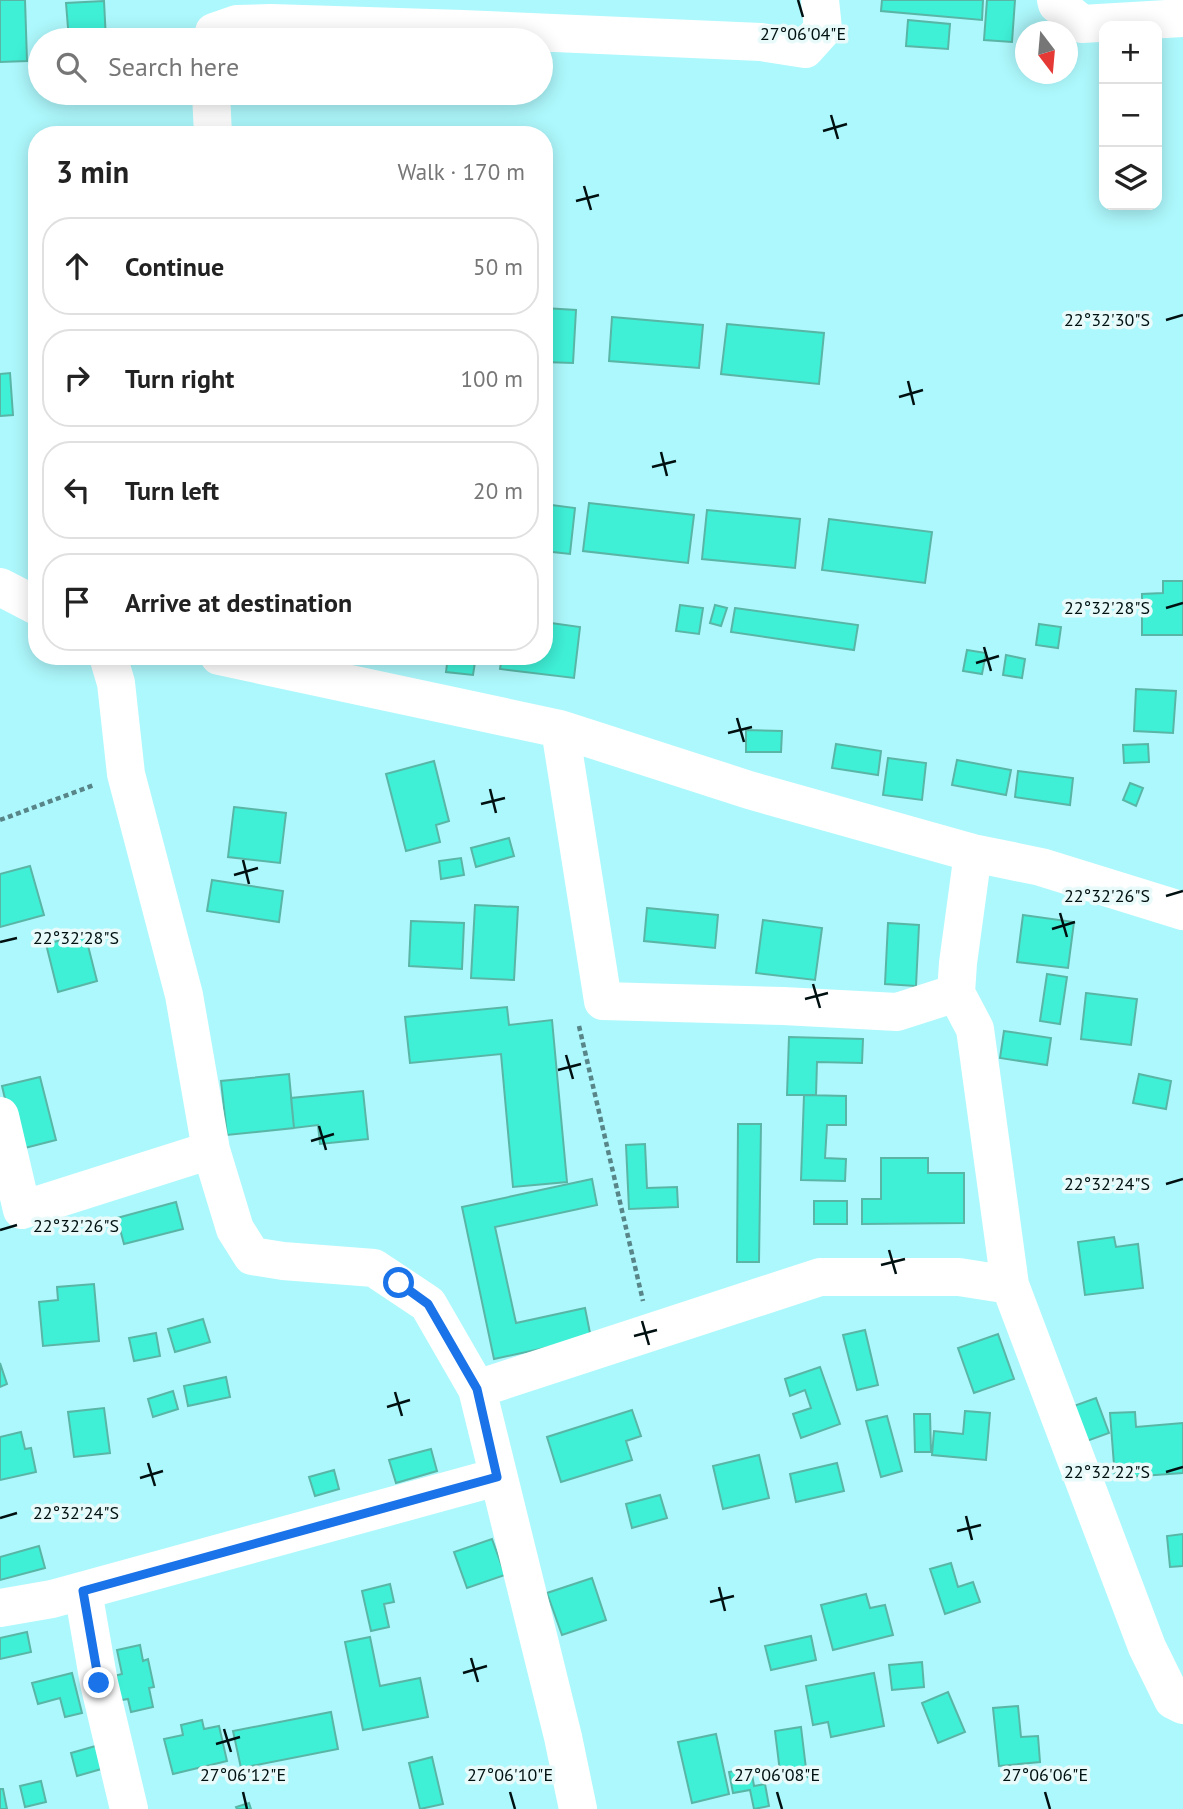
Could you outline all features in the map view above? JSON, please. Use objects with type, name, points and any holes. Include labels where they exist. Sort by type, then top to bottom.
[{"type":"street","points":[[553,34],[761,42],[805,49],[823,29],[820,0]]},
{"type":"street","points":[[1056,0],[1057,4],[1082,24],[1183,18]]},
{"type":"street","points":[[226,28],[237,24],[271,23],[400,28]]},
{"type":"street","points":[[212,105],[213,126]]},
{"type":"street","points":[[0,587],[28,601]]},
{"type":"street","points":[[111,665],[116,683],[126,774],[184,995],[211,1150],[235,1229],[252,1256],[374,1268],[428,1304],[477,1389],[563,1737],[578,1809]]},
{"type":"street","points":[[261,665],[560,729],[749,790],[973,853],[1041,867],[1183,911]]},
{"type":"street","points":[[560,729],[603,1001],[897,1012],[956,993]]},
{"type":"street","points":[[973,853],[956,993],[975,1029],[1010,1285],[1147,1647],[1173,1700],[1183,1705]]},
{"type":"street","points":[[0,1116],[11,1213],[211,1150]]},
{"type":"street","points":[[477,1389],[820,1277],[959,1277],[1010,1285]]},
{"type":"street","points":[[0,1608],[52,1600],[497,1477]]},
{"type":"street","points":[[83,1591],[99,1683],[129,1809]]},
{"type":"path","points":[[0,820],[126,774]]},
{"type":"path","points":[[603,1001],[574,1005],[650,1332]]},
{"type":"building","points":[[0,0],[25,0],[27,61],[0,62]]},
{"type":"building","points":[[882,0],[983,0],[982,20],[881,11]]},
{"type":"building","points":[[987,0],[1015,0],[1012,42],[984,40]]},
{"type":"building","points":[[104,1],[105,28],[68,28],[66,3]]},
{"type":"building","points":[[908,20],[950,24],[948,49],[906,46]]},
{"type":"building","points":[[553,309],[576,310],[573,363],[553,362]]},
{"type":"building","points":[[612,317],[703,325],[699,368],[609,361]]},
{"type":"building","points":[[727,324],[824,333],[819,384],[721,374]]},
{"type":"building","points":[[10,373],[13,415],[0,416],[0,374]]},
{"type":"building","points":[[589,503],[694,515],[688,563],[583,551]]},
{"type":"building","points":[[553,505],[575,508],[570,554],[553,552]]},
{"type":"building","points":[[707,510],[800,519],[795,568],[702,559]]},
{"type":"building","points":[[829,519],[932,532],[925,583],[822,570]]},
{"type":"building","points":[[1163,581],[1183,581],[1183,635],[1142,635],[1142,594],[1163,593]]},
{"type":"building","points":[[680,605],[703,608],[699,634],[676,631]]},
{"type":"building","points":[[715,605],[727,608],[721,626],[710,623]]},
{"type":"building","points":[[735,608],[858,625],[854,650],[731,632]]},
{"type":"building","points":[[553,623],[580,627],[574,678],[500,669],[501,665],[553,665]]},
{"type":"building","points":[[1039,624],[1061,627],[1058,648],[1036,645]]},
{"type":"building","points":[[967,650],[986,653],[982,674],[963,671]]},
{"type":"building","points":[[1006,655],[1025,659],[1022,678],[1003,675]]},
{"type":"building","points":[[447,665],[475,665],[473,675],[446,672]]},
{"type":"building","points":[[1136,689],[1176,691],[1173,733],[1134,731]]},
{"type":"building","points":[[746,730],[782,731],[781,752],[746,752]]},
{"type":"building","points":[[836,744],[881,751],[878,775],[832,768]]},
{"type":"building","points":[[1148,744],[1149,762],[1124,763],[1123,745]]},
{"type":"building","points":[[888,758],[926,763],[922,800],[883,795]]},
{"type":"building","points":[[957,760],[1011,770],[1006,795],[952,785]]},
{"type":"building","points":[[434,761],[449,821],[436,825],[440,842],[406,851],[386,774]]},
{"type":"building","points":[[1018,771],[1073,778],[1070,805],[1015,797]]},
{"type":"building","points":[[1130,783],[1143,788],[1136,806],[1123,800]]},
{"type":"building","points":[[234,807],[286,813],[280,863],[228,857]]},
{"type":"building","points":[[509,838],[514,856],[476,867],[471,848]]},
{"type":"building","points":[[461,858],[464,875],[441,879],[439,861]]},
{"type":"building","points":[[30,866],[44,915],[0,927],[0,874]]},
{"type":"building","points":[[212,880],[283,891],[279,922],[207,911]]},
{"type":"building","points":[[475,905],[518,907],[514,980],[471,978]]},
{"type":"building","points":[[647,908],[718,915],[715,948],[644,941]]},
{"type":"building","points":[[1023,915],[1074,922],[1068,968],[1017,962]]},
{"type":"building","points":[[763,920],[822,928],[815,980],[756,973]]},
{"type":"building","points":[[411,921],[464,923],[462,969],[409,966]]},
{"type":"building","points":[[888,923],[919,925],[916,986],[885,984]]},
{"type":"building","points":[[85,934],[97,981],[58,992],[46,944]]},
{"type":"building","points":[[1047,974],[1067,977],[1060,1024],[1040,1021]]},
{"type":"building","points":[[1086,993],[1137,999],[1131,1045],[1081,1039]]},
{"type":"building","points":[[507,1007],[509,1025],[552,1020],[567,1182],[513,1187],[501,1054],[410,1063],[405,1017]]},
{"type":"building","points":[[1004,1031],[1051,1038],[1047,1065],[1000,1058]]},
{"type":"building","points":[[789,1037],[863,1039],[862,1063],[817,1062],[816,1095],[787,1095]]},
{"type":"building","points":[[289,1074],[294,1128],[227,1135],[221,1081]]},
{"type":"building","points":[[1139,1074],[1171,1081],[1166,1109],[1133,1103]]},
{"type":"building","points":[[40,1077],[56,1140],[17,1150],[2,1086]]},
{"type":"building","points":[[363,1091],[368,1139],[320,1144],[318,1125],[294,1128],[291,1098]]},
{"type":"building","points":[[804,1095],[846,1096],[846,1125],[827,1125],[825,1158],[846,1159],[845,1181],[801,1180]]},
{"type":"building","points":[[738,1124],[761,1124],[759,1262],[737,1262]]},
{"type":"building","points":[[645,1144],[647,1188],[677,1187],[678,1207],[629,1209],[626,1145]]},
{"type":"building","points":[[881,1158],[928,1158],[928,1173],[964,1173],[964,1223],[862,1224],[862,1199],[881,1199]]},
{"type":"building","points":[[592,1179],[597,1205],[495,1227],[516,1323],[585,1308],[591,1338],[494,1359],[462,1207]]},
{"type":"building","points":[[814,1201],[847,1201],[847,1224],[814,1224]]},
{"type":"building","points":[[176,1202],[183,1229],[124,1244],[117,1218]]},
{"type":"building","points":[[1114,1237],[1116,1247],[1138,1244],[1143,1288],[1085,1295],[1078,1242]]},
{"type":"building","points":[[94,1284],[99,1341],[43,1346],[39,1302],[58,1300],[57,1287]]},
{"type":"building","points":[[203,1319],[210,1342],[175,1352],[168,1329]]},
{"type":"building","points":[[865,1330],[878,1385],[857,1390],[843,1335]]},
{"type":"building","points":[[156,1333],[160,1356],[134,1361],[129,1338]]},
{"type":"building","points":[[998,1334],[1014,1379],[974,1393],[958,1348]]},
{"type":"building","points":[[0,1363],[7,1384],[0,1387]]},
{"type":"building","points":[[820,1367],[840,1424],[801,1438],[793,1414],[811,1408],[805,1390],[790,1396],[785,1379]]},
{"type":"building","points":[[226,1377],[230,1397],[188,1406],[184,1386]]},
{"type":"building","points":[[173,1391],[178,1409],[153,1417],[148,1399]]},
{"type":"building","points":[[1096,1398],[1109,1433],[1084,1442],[1071,1407]]},
{"type":"building","points":[[104,1408],[110,1453],[74,1457],[68,1412]]},
{"type":"building","points":[[632,1410],[641,1436],[626,1441],[632,1460],[561,1482],[547,1437]]},
{"type":"building","points":[[965,1411],[990,1413],[986,1460],[932,1455],[934,1431],[963,1434]]},
{"type":"building","points":[[1135,1412],[1136,1427],[1183,1423],[1183,1473],[1115,1478],[1110,1413]]},
{"type":"building","points":[[914,1414],[930,1414],[931,1452],[915,1452]]},
{"type":"building","points":[[887,1416],[902,1471],[881,1477],[866,1421]]},
{"type":"building","points":[[21,1432],[25,1449],[31,1448],[36,1472],[0,1480],[0,1437]]},
{"type":"building","points":[[431,1449],[437,1471],[396,1483],[389,1460]]},
{"type":"building","points":[[759,1455],[769,1498],[723,1509],[713,1466]]},
{"type":"building","points":[[837,1463],[844,1491],[796,1502],[790,1474]]},
{"type":"building","points":[[334,1470],[339,1489],[315,1496],[309,1477]]},
{"type":"building","points":[[660,1495],[667,1518],[632,1528],[626,1504]]},
{"type":"building","points":[[1183,1534],[1183,1566],[1170,1567],[1167,1536]]},
{"type":"building","points":[[492,1539],[505,1575],[467,1588],[454,1552]]},
{"type":"building","points":[[39,1546],[45,1568],[0,1580],[0,1557]]},
{"type":"building","points":[[951,1563],[958,1587],[973,1582],[980,1602],[945,1614],[930,1569]]},
{"type":"building","points":[[592,1578],[606,1620],[562,1635],[547,1593]]},
{"type":"building","points":[[390,1584],[394,1602],[384,1604],[389,1627],[371,1631],[362,1591]]},
{"type":"building","points":[[866,1594],[870,1608],[885,1605],[893,1635],[833,1650],[821,1605]]},
{"type":"building","points":[[27,1632],[31,1652],[0,1659],[0,1638]]},
{"type":"building","points":[[811,1636],[816,1660],[771,1670],[765,1646]]},
{"type":"building","points":[[370,1637],[380,1686],[420,1678],[428,1717],[363,1730],[345,1642]]},
{"type":"building","points":[[140,1645],[143,1661],[148,1659],[154,1687],[149,1688],[153,1707],[131,1712],[128,1699],[116,1701],[110,1677],[122,1674],[117,1650]]},
{"type":"building","points":[[922,1662],[924,1687],[892,1690],[889,1665]]},
{"type":"building","points":[[72,1673],[82,1713],[65,1717],[60,1698],[38,1704],[32,1683]]},
{"type":"building","points":[[874,1673],[884,1726],[831,1737],[828,1722],[813,1725],[806,1686]]},
{"type":"building","points":[[948,1692],[965,1732],[938,1743],[922,1703]]},
{"type":"building","points":[[1018,1706],[1021,1737],[1038,1736],[1040,1762],[999,1766],[993,1708]]},
{"type":"building","points":[[331,1712],[338,1749],[241,1768],[233,1731]]},
{"type":"building","points":[[202,1720],[204,1729],[219,1726],[227,1761],[173,1774],[164,1739],[183,1735],[181,1725]]},
{"type":"building","points":[[801,1727],[807,1777],[781,1780],[775,1731]]},
{"type":"building","points":[[716,1734],[729,1794],[692,1803],[678,1742]]},
{"type":"building","points":[[99,1745],[105,1768],[77,1776],[71,1753]]},
{"type":"building","points":[[432,1757],[443,1804],[420,1809],[409,1763]]},
{"type":"building","points":[[751,1768],[754,1786],[765,1784],[769,1806],[754,1809],[750,1790],[733,1793],[729,1772]]},
{"type":"building","points":[[41,1781],[46,1802],[25,1807],[20,1786]]},
{"type":"building","points":[[0,1789],[3,1789],[7,1809],[0,1809]]},
{"type":"building","points":[[249,1803],[251,1809],[236,1807]]},
{"type":"route","points":[[99,1683],[83,1591],[497,1477],[477,1389],[428,1304],[399,1283]]}]
